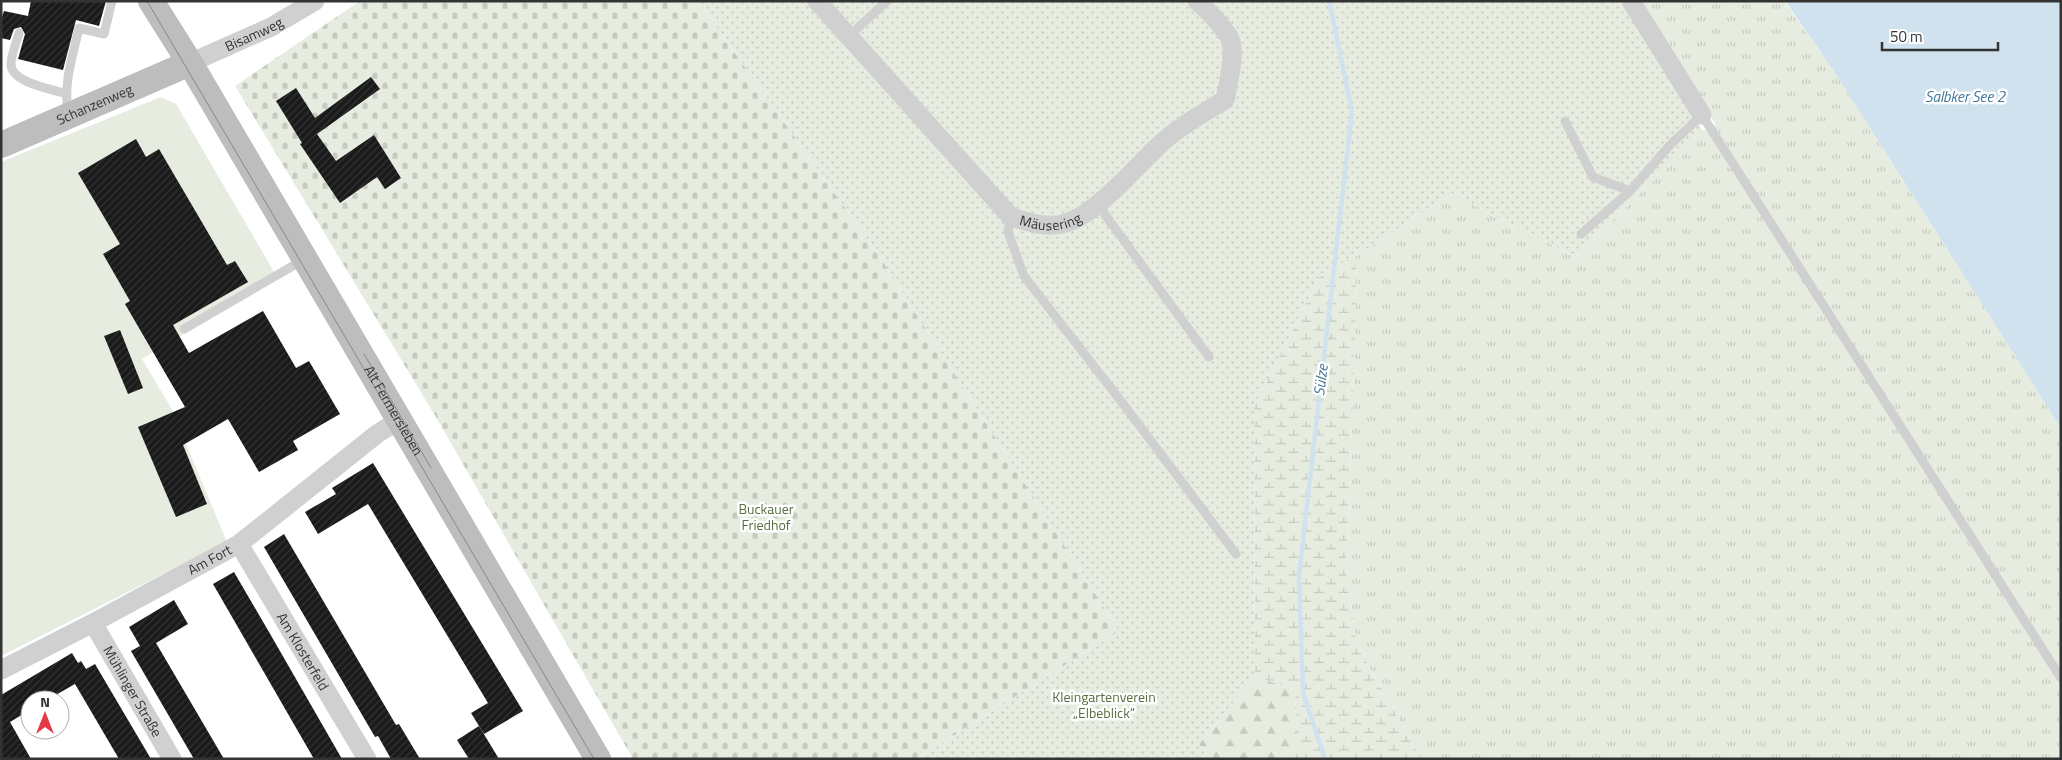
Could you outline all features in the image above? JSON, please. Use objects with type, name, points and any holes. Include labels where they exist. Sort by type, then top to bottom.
[{"type":"main road","name":"Alt Fermersleben","points":[[151,1],[190,63],[597,758]]},
{"type":"main road","name":"Schanzenweg","points":[[1,145],[68,105],[190,63]]},
{"type":"street","name":"Bisamweg","points":[[190,63],[271,26],[315,1]]},
{"type":"street","name":"Mäusering","points":[[817,1],[1011,217],[1040,225],[1053,226],[1080,218],[1098,205],[1166,139],[1225,100],[1232,68],[1230,38],[1209,12],[1197,1]]},
{"type":"street","points":[[1631,1],[1702,114]]},
{"type":"street","name":"Am Fort","points":[[1,670],[239,544],[377,434],[400,420]]},
{"type":"street","name":"Am Klosterfeld","points":[[239,544],[367,759]]},
{"type":"street","name":"Mühlinger Straße","points":[[92,623],[172,759]]},
{"type":"lane","points":[[19,33],[11,64],[14,74],[20,80],[68,105],[69,69],[79,28],[104,34],[112,1]]},
{"type":"lane","points":[[849,36],[888,1]]},
{"type":"lane","points":[[1581,234],[1630,191],[1670,145],[1702,114],[2061,678]]},
{"type":"lane","points":[[1566,121],[1593,177],[1630,191]]},
{"type":"lane","points":[[1098,205],[1209,357]]},
{"type":"lane","points":[[1011,217],[1008,232],[1024,276],[1236,554]]},
{"type":"lane","points":[[184,329],[304,260]]},
{"type":"green space","name":"Buckauer Friedhof","points":[[360,1],[698,1],[880,257],[1119,631],[917,759],[633,759],[433,412],[235,86]]},
{"type":"green space","name":"Kleingartenverein „Elbeblick“","points":[[698,1],[1620,1],[1703,131],[1576,257],[1451,194],[1356,256],[1321,274],[1254,407],[1255,676],[1199,744],[1209,759],[917,759],[1119,631],[880,257]]},
{"type":"green space","points":[[1640,1],[1784,1],[1833,70],[2061,428],[2061,759],[1421,759],[1357,645],[1346,570],[1355,344],[1356,256],[1451,194],[1576,257],[1703,131],[1716,125]]},
{"type":"green space","points":[[161,97],[176,104],[277,277],[142,359],[171,408],[227,542],[1,656],[1,162]]},
{"type":"green space","points":[[1356,256],[1355,344],[1346,570],[1357,645],[1421,759],[1298,759],[1295,690],[1255,676],[1254,407],[1321,274]]},
{"type":"green space","points":[[1255,676],[1295,690],[1298,759],[1209,759],[1199,744]]},
{"type":"water","name":"Salbker See 2","points":[[1785,1],[2061,1],[2061,428],[1833,70]]},
{"type":"building","points":[[31,1],[106,1],[99,26],[76,20],[63,70],[18,59],[25,34],[21,27],[14,29],[10,40],[1,38],[1,20],[4,11],[28,16]]},
{"type":"building","points":[[371,77],[380,89],[317,134],[336,161],[374,135],[401,178],[385,189],[377,177],[340,203],[300,144],[302,143],[276,101],[296,88],[315,118]]},
{"type":"building","points":[[136,139],[146,157],[159,149],[227,265],[235,261],[248,282],[173,325],[189,353],[263,311],[296,368],[309,361],[340,414],[293,441],[298,450],[259,472],[228,419],[183,445],[207,504],[176,517],[138,427],[185,407],[125,304],[130,301],[103,254],[120,244],[78,173]]},
{"type":"building","points":[[120,330],[143,388],[128,394],[104,336]]},
{"type":"building","points":[[373,463],[523,711],[484,734],[471,713],[488,703],[368,504],[318,534],[305,512],[336,494],[332,488]]},
{"type":"building","points":[[284,534],[396,725],[399,724],[420,759],[391,759],[378,736],[375,737],[264,547]]},
{"type":"building","points":[[234,572],[342,759],[314,759],[213,584]]},
{"type":"building","points":[[174,600],[188,624],[156,643],[224,759],[194,759],[131,651],[140,646],[129,627]]},
{"type":"building","points":[[72,653],[78,663],[81,661],[86,669],[95,664],[151,759],[119,759],[75,684],[64,690],[20,690],[20,716],[10,722],[31,759],[1,759],[1,695]]},
{"type":"building","points":[[479,726],[499,759],[469,759],[457,740]]},
{"type":"waterway","name":"Sülze","points":[[1325,759],[1303,693],[1299,575],[1352,111],[1329,1]]},
{"type":"tram line","points":[[147,1],[594,759]]},
{"type":"tram line","points":[[364,354],[431,468]]}]
